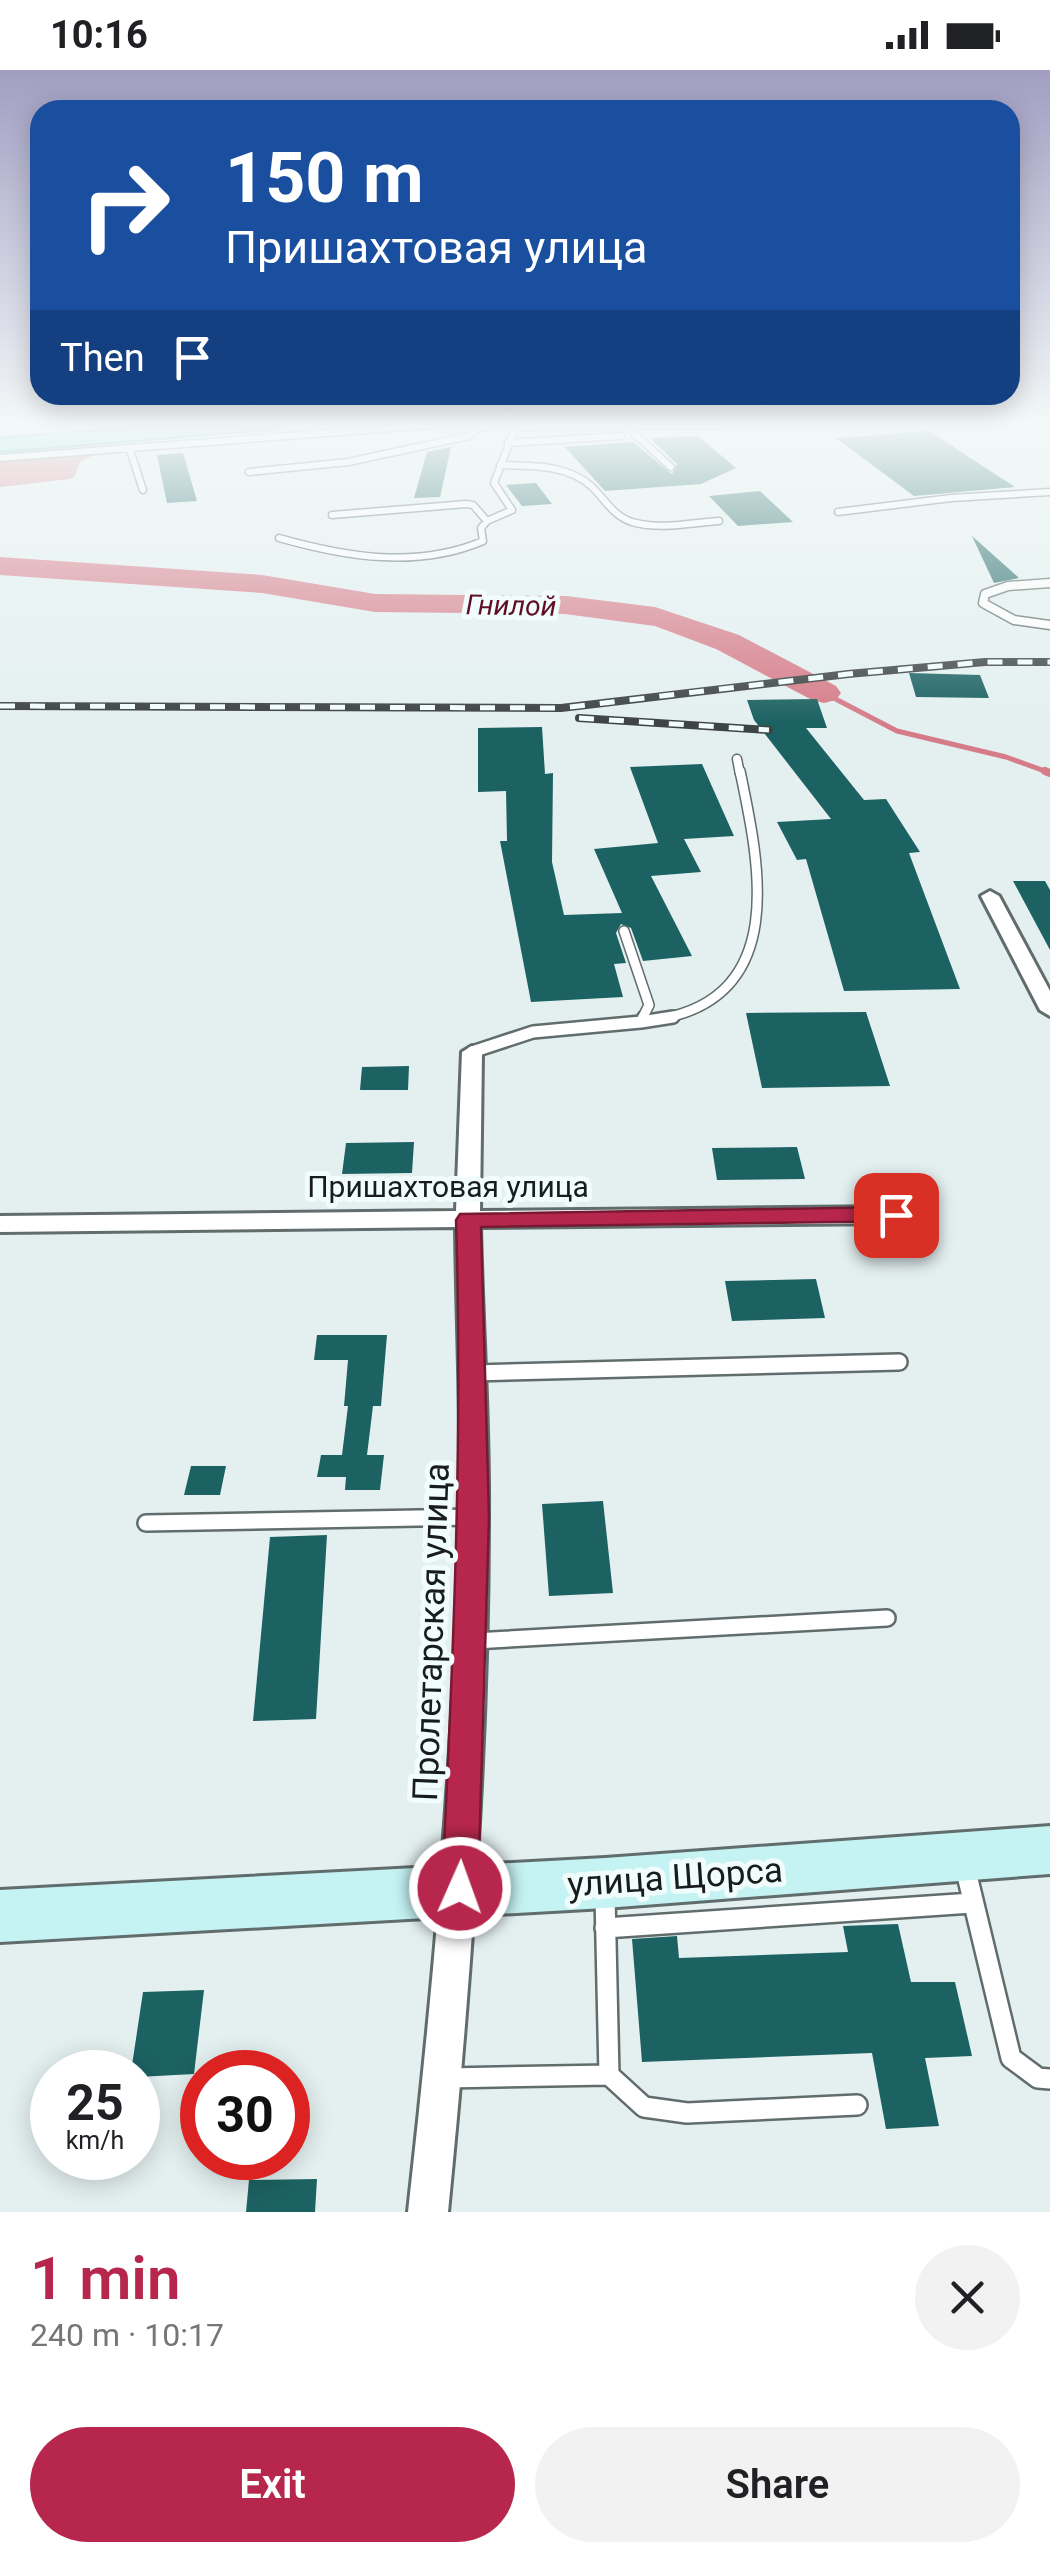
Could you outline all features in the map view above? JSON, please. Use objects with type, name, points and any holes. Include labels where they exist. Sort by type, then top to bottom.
[{"type":"main road","name":"улица Щорса","points":[[0,1916],[460,1888],[605,1905],[967,1880],[1050,1850]]},
{"type":"street","points":[[990,896],[1050,1010]]},
{"type":"street","name":"Пролетарская улица","points":[[428,2212],[460,1888],[470,1641],[474,1517],[468,1220],[472,1052]]},
{"type":"street","name":"Пришахтовая улица","points":[[0,1224],[896,1215]]},
{"type":"lane","points":[[279,538],[335,552],[421,556],[483,542],[480,528],[485,523]]},
{"type":"lane","points":[[634,523],[684,523]]},
{"type":"lane","points":[[1050,583],[993,589],[984,594],[982,603],[995,614],[1014,620],[1050,624]]},
{"type":"lane","points":[[472,1052],[491,1042],[531,1031],[683,1015],[715,1000],[734,980],[753,940],[757,854],[737,759]]},
{"type":"lane","points":[[624,930],[649,1005],[641,1022]]},
{"type":"lane","points":[[474,1373],[899,1362]]},
{"type":"lane","points":[[146,1523],[474,1517]]},
{"type":"lane","points":[[470,1641],[887,1618]]},
{"type":"lane","points":[[967,1880],[1011,2058],[1038,2078],[1050,2079]]},
{"type":"lane","points":[[605,1905],[609,2075]]},
{"type":"lane","points":[[442,2078],[609,2075],[644,2107],[688,2113],[857,2105]]},
{"type":"building","points":[[735,523],[780,523],[738,526]]},
{"type":"building","points":[[972,536],[1019,578],[994,583]]},
{"type":"building","points":[[909,673],[980,675],[989,698],[916,697]]},
{"type":"building","points":[[817,699],[827,728],[806,728],[864,800],[886,799],[920,852],[909,853],[960,989],[844,991],[806,859],[797,860],[777,822],[831,819],[754,720],[747,700]]},
{"type":"building","points":[[542,727],[545,774],[553,773],[552,862],[564,915],[622,913],[594,849],[658,843],[630,767],[702,764],[734,836],[684,839],[701,872],[651,876],[692,956],[643,961],[631,928],[621,924],[616,933],[626,963],[614,964],[623,997],[531,1002],[500,841],[507,841],[506,791],[478,792],[478,728]]},
{"type":"building","points":[[1013,881],[1045,881],[1050,890],[1050,950]]},
{"type":"building","points":[[866,1012],[890,1086],[762,1088],[746,1013]]},
{"type":"building","points":[[409,1066],[408,1090],[360,1090],[362,1067]]},
{"type":"building","points":[[414,1142],[412,1173],[342,1174],[346,1143]]},
{"type":"building","points":[[797,1147],[805,1179],[717,1180],[712,1148]]},
{"type":"building","points":[[816,1279],[825,1318],[732,1321],[725,1281]]},
{"type":"building","points":[[317,1335],[387,1335],[381,1406],[373,1406],[367,1455],[384,1455],[380,1490],[345,1490],[346,1477],[317,1477],[321,1455],[342,1455],[348,1360],[314,1360]]},
{"type":"building","points":[[191,1466],[226,1466],[220,1495],[184,1495]]},
{"type":"building","points":[[603,1501],[613,1593],[549,1596],[542,1504]]},
{"type":"building","points":[[327,1535],[316,1719],[253,1721],[270,1537]]},
{"type":"building","points":[[898,1924],[911,1982],[955,1982],[972,2056],[925,2058],[939,2126],[886,2129],[872,2053],[642,2062],[632,1939],[677,1936],[679,1958],[848,1952],[843,1926]]},
{"type":"building","points":[[204,1990],[197,2050],[180,2050],[180,2075],[160,2076],[160,2050],[134,2050],[143,1992]]},
{"type":"building","points":[[317,2179],[315,2212],[246,2212],[249,2180]]},
{"type":"waterway","name":"Гнилой","points":[[0,566],[262,584],[375,603],[566,605],[655,616],[728,642],[824,693]]},
{"type":"waterway","name":"Гнилой","points":[[824,693],[897,731],[1006,757],[1050,773],[1045,771]]},
{"type":"railway","points":[[0,706],[561,708],[848,674],[985,662],[1050,662]]},
{"type":"railway","points":[[579,718],[769,730]]},
{"type":"route","points":[[460,1888],[474,1517],[468,1220],[896,1215]]}]
